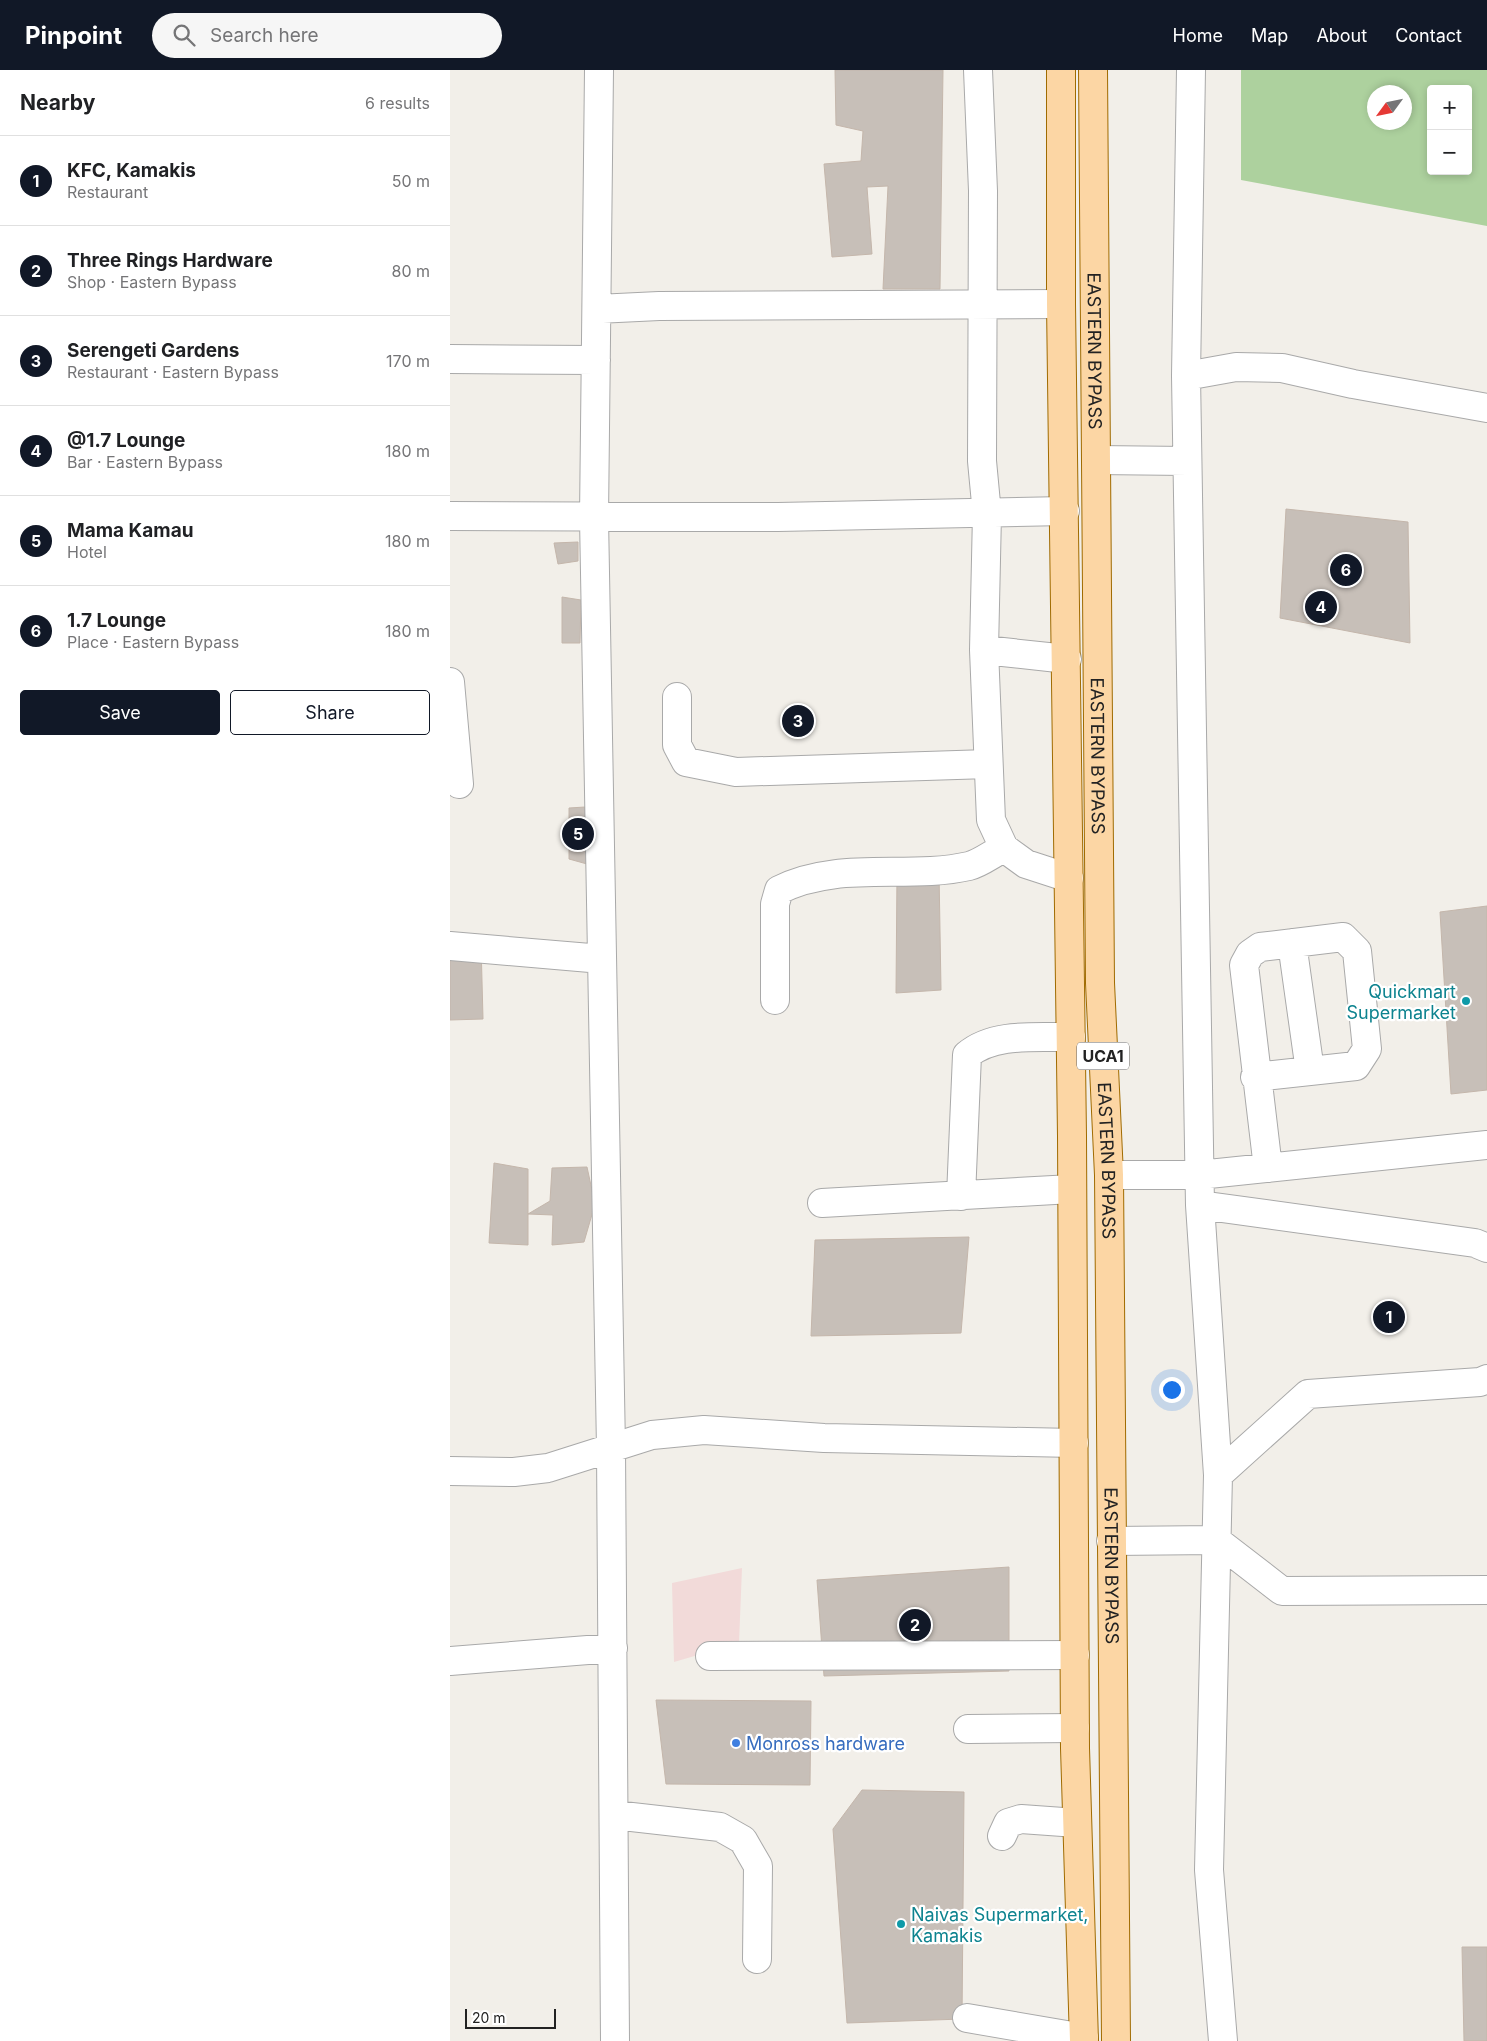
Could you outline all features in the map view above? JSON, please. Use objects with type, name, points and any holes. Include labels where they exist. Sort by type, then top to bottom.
[{"type":"main road","name":"EASTERN BYPASS","points":[[1061,70],[1061,304],[1071,1037],[1075,1728],[1084,2039]]},
{"type":"main road","name":"EASTERN BYPASS","points":[[1093,70],[1100,983],[1109,1175],[1116,2041]]},
{"type":"street","points":[[599,70],[594,518],[611,1448],[615,2041]]},
{"type":"street","points":[[978,70],[983,191],[982,461],[987,514],[984,650],[991,820],[1004,848],[1026,864],[1069,878]]},
{"type":"street","points":[[1191,70],[1186,376],[1199,1175],[1218,1475],[1209,1870],[1223,2041]]},
{"type":"street","points":[[596,309],[1061,304]]},
{"type":"street","points":[[450,359],[596,360]]},
{"type":"street","points":[[1186,376],[1236,367],[1282,368],[1353,384],[1487,408]]},
{"type":"street","points":[[1096,460],[1187,461]]},
{"type":"street","points":[[450,516],[594,518],[987,514],[1065,511]]},
{"type":"street","points":[[984,650],[1067,659]]},
{"type":"street","points":[[450,682],[459,784]]},
{"type":"street","points":[[677,697],[676,745],[686,762],[707,768],[736,772],[988,764]]},
{"type":"street","points":[[775,1000],[775,904],[779,890],[791,884],[846,872],[971,866],[1004,848]]},
{"type":"street","points":[[1256,1077],[1356,1066],[1367,1049],[1357,951],[1343,937],[1260,947],[1250,954],[1244,965],[1256,1077],[1268,1168]]},
{"type":"street","points":[[1292,943],[1310,1071]]},
{"type":"street","points":[[450,946],[602,959]]},
{"type":"street","points":[[961,1196],[968,1055],[978,1046],[996,1040],[1071,1037]]},
{"type":"street","points":[[1109,1175],[1199,1175],[1487,1145]]},
{"type":"street","points":[[822,1204],[1072,1189]]},
{"type":"street","points":[[1200,1205],[1475,1243],[1487,1248]]},
{"type":"street","points":[[1218,1475],[1308,1394],[1480,1382],[1487,1379]]},
{"type":"street","points":[[450,1471],[514,1472],[548,1468],[652,1435],[704,1430],[824,1438],[1074,1443]]},
{"type":"street","points":[[1111,1541],[1216,1540],[1282,1591],[1487,1590]]},
{"type":"street","points":[[450,1661],[612,1648]]},
{"type":"street","points":[[710,1656],[1075,1655]]},
{"type":"street","points":[[968,1729],[1075,1728]]},
{"type":"street","points":[[614,1815],[720,1828],[743,1840],[758,1866],[757,1959]]},
{"type":"street","points":[[1002,1836],[1008,1823],[1021,1819],[1078,1823]]},
{"type":"street","points":[[967,2018],[1084,2039]]},
{"type":"shaded area","points":[[742,1568],[739,1643],[674,1662],[672,1583]]},
{"type":"green space","points":[[1241,70],[1487,70],[1487,226],[1241,180]]},
{"type":"building","points":[[835,70],[943,70],[940,289],[883,289],[888,186],[867,187],[872,254],[832,257],[824,164],[861,161],[863,131],[836,125]]},
{"type":"building","points":[[1286,509],[1408,522],[1410,643],[1280,618]]},
{"type":"building","points":[[578,542],[578,561],[558,564],[554,543]]},
{"type":"building","points":[[562,597],[581,600],[580,643],[562,643]]},
{"type":"building","points":[[585,807],[587,864],[569,859],[569,808]]},
{"type":"building","points":[[939,872],[941,990],[896,993],[897,873]]},
{"type":"building","name":"Quickmart Supermarket","points":[[1487,906],[1487,1090],[1451,1094],[1440,912]]},
{"type":"building","points":[[481,943],[483,1019],[450,1020],[450,944]]},
{"type":"building","points":[[494,1163],[528,1169],[528,1245],[489,1243]]},
{"type":"building","points":[[587,1167],[595,1204],[584,1242],[552,1245],[553,1215],[528,1214],[550,1201],[552,1168]]},
{"type":"building","points":[[969,1237],[961,1333],[811,1336],[815,1240]]},
{"type":"building","points":[[1009,1567],[1009,1671],[824,1676],[817,1580]]},
{"type":"building","name":"Monross hardware","points":[[656,1700],[811,1701],[810,1785],[666,1784]]},
{"type":"building","name":"Naivas Supermarket, Kamakis","points":[[862,1790],[964,1792],[962,2019],[847,2023],[833,1829]]},
{"type":"building","points":[[1462,1947],[1487,1947],[1487,2041],[1464,2041]]},
{"type":"place","name":"1.7 Lounge","points":[[1346,570]]},
{"type":"place","name":"@1.7 Lounge","points":[[1321,607]]},
{"type":"place","name":"Serengeti Gardens","points":[[798,721]]},
{"type":"place","name":"Mama Kamau","points":[[578,834]]},
{"type":"place","name":"Quickmart Supermarket","points":[[1466,1001]]},
{"type":"place","name":"KFC, Kamakis","points":[[1389,1317]]},
{"type":"place","name":"Three Rings Hardware","points":[[915,1625]]},
{"type":"place","name":"Monross hardware","points":[[736,1743]]},
{"type":"place","name":"Naivas Supermarket, Kamakis","points":[[901,1924]]}]
